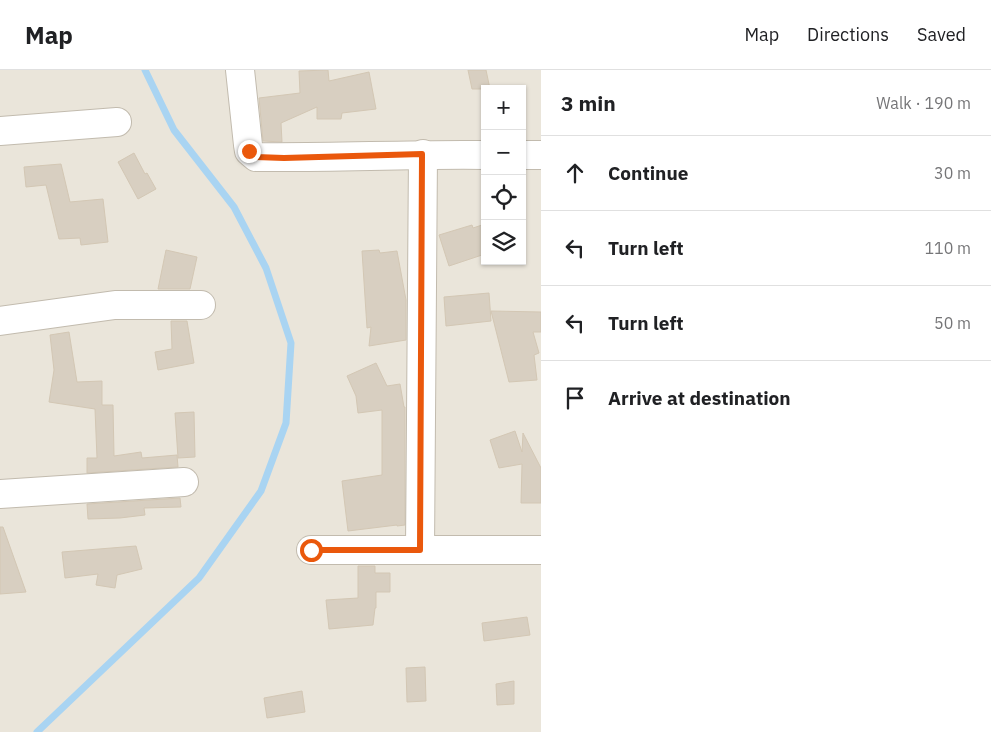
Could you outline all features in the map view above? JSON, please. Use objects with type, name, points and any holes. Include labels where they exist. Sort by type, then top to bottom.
[{"type":"street","points":[[240,70],[249,151],[256,157],[481,154]]},
{"type":"street","points":[[0,131],[117,122]]},
{"type":"street","points":[[420,550],[422,154]]},
{"type":"street","points":[[526,155],[541,155]]},
{"type":"street","points":[[0,321],[115,304],[201,305]]},
{"type":"street","points":[[0,494],[184,482]]},
{"type":"street","points":[[311,550],[541,550]]},
{"type":"shaded area","points":[[0,70],[541,70],[541,732],[0,732]]},
{"type":"building","points":[[328,70],[329,81],[369,72],[376,109],[342,113],[341,119],[317,119],[317,107],[281,123],[282,142],[263,141],[259,98],[300,93],[299,71]]},
{"type":"building","points":[[468,70],[486,70],[489,85],[481,85],[481,89],[472,89]]},
{"type":"building","points":[[134,153],[145,174],[147,173],[156,189],[138,199],[118,162]]},
{"type":"building","points":[[61,164],[70,202],[103,199],[108,242],[81,245],[80,238],[59,239],[46,185],[26,187],[24,167]]},
{"type":"building","points":[[472,225],[473,228],[481,225],[481,255],[449,266],[439,235]]},
{"type":"building","points":[[166,250],[197,257],[190,289],[158,289]]},
{"type":"building","points":[[379,250],[380,253],[397,251],[406,300],[406,340],[369,346],[371,327],[367,328],[362,251]]},
{"type":"building","points":[[489,293],[491,321],[446,326],[444,297]]},
{"type":"building","points":[[491,311],[541,312],[541,332],[533,332],[539,353],[534,355],[537,380],[509,382]]},
{"type":"building","points":[[171,321],[187,321],[194,363],[158,370],[155,352],[172,349]]},
{"type":"building","points":[[69,332],[77,382],[102,381],[102,405],[113,405],[114,456],[141,452],[142,458],[177,455],[178,467],[87,473],[87,458],[97,458],[95,409],[49,402],[54,370],[50,335]]},
{"type":"building","points":[[376,363],[387,386],[400,384],[405,407],[405,525],[348,531],[342,481],[382,475],[382,410],[358,413],[356,396],[347,376]]},
{"type":"building","points":[[194,412],[195,457],[178,458],[175,413]]},
{"type":"building","points":[[515,431],[522,452],[523,433],[541,468],[541,503],[521,503],[522,464],[499,468],[490,440]]},
{"type":"building","points":[[180,498],[181,507],[144,508],[145,515],[88,519],[87,504]]},
{"type":"building","points":[[0,527],[3,527],[26,592],[0,594]]},
{"type":"building","points":[[136,546],[142,569],[117,575],[115,588],[96,585],[98,574],[65,578],[62,552]]},
{"type":"building","points":[[358,566],[375,566],[375,573],[390,573],[390,592],[376,592],[373,625],[329,629],[326,600],[358,598]]},
{"type":"building","points":[[527,617],[530,635],[484,641],[482,623]]},
{"type":"building","points":[[425,667],[426,701],[407,702],[406,668]]},
{"type":"building","points":[[514,681],[514,704],[497,705],[496,684]]},
{"type":"building","points":[[302,691],[305,712],[267,718],[264,698]]},
{"type":"waterway","points":[[37,732],[199,578],[261,491],[286,423],[291,343],[266,268],[234,207],[174,130],[145,70]]},
{"type":"route","points":[[249,151],[256,157],[284,158],[422,154],[420,550],[311,550]]}]
